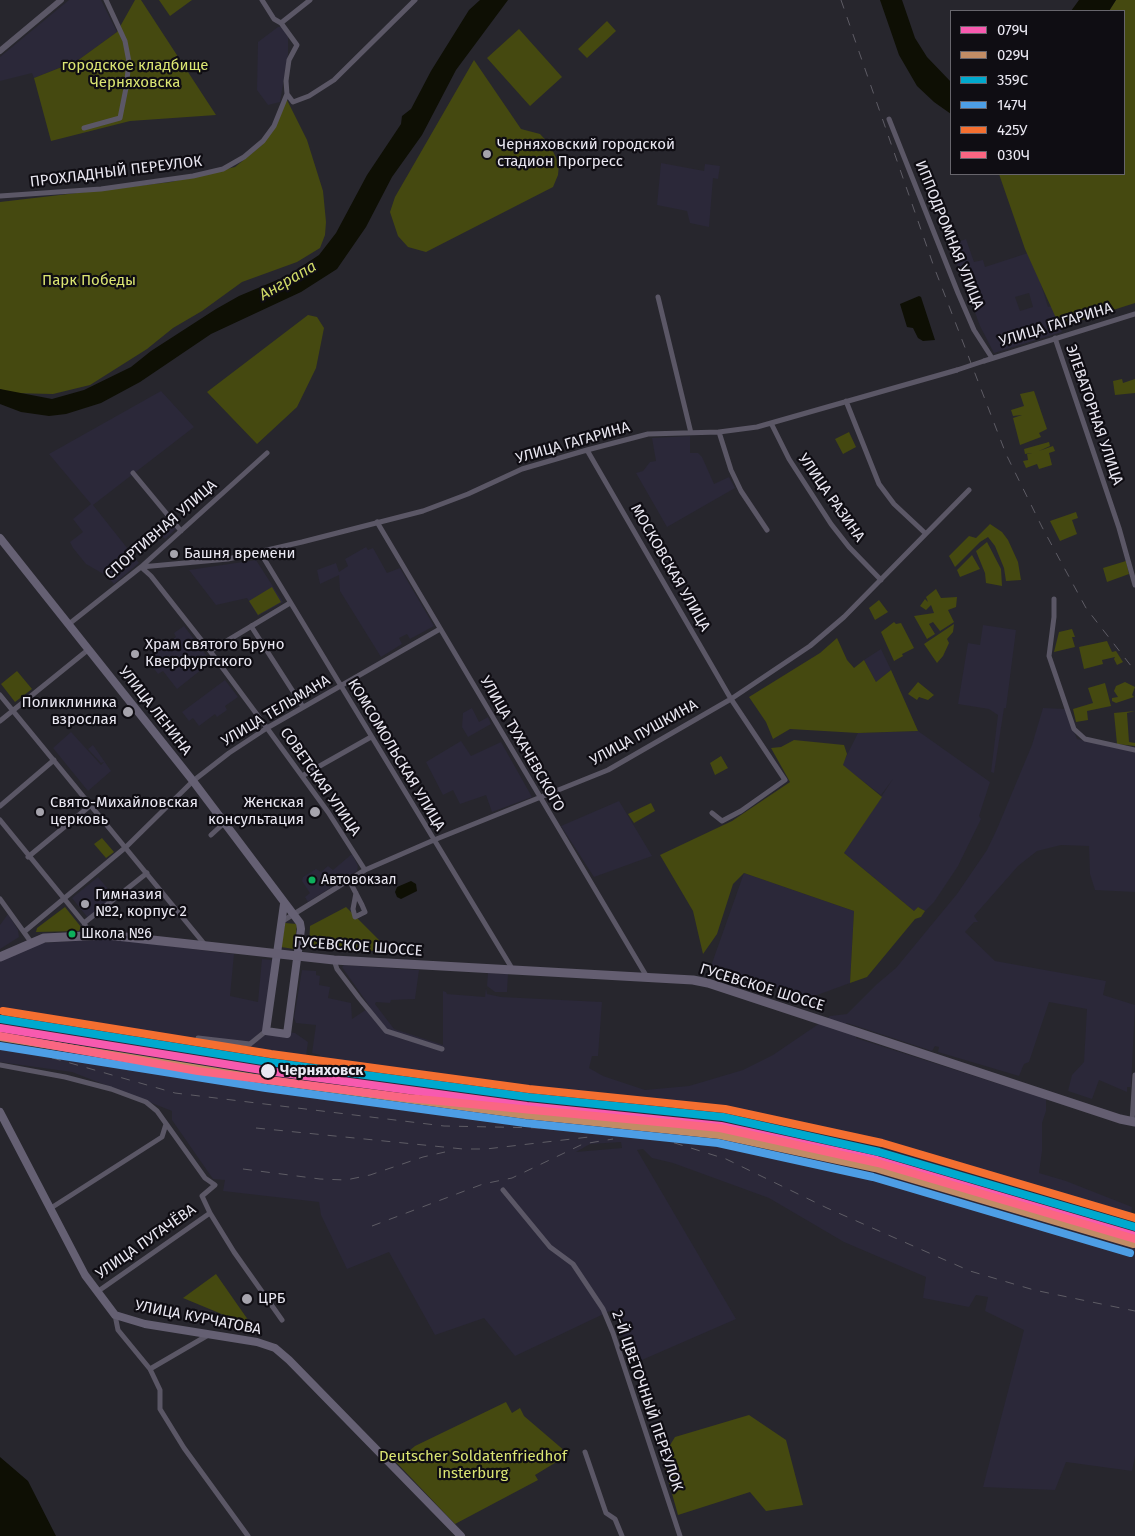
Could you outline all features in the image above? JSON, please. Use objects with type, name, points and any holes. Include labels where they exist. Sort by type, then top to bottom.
[{"type":"highway","name":"ГУСЕВСКОЕ ШОССЕ","points":[[0,957],[44,938],[123,936],[276,955],[334,960],[647,977],[708,983],[1133,1122]]},
{"type":"main road","name":"УЛИЦА ЛЕНИНА","points":[[0,538],[193,781],[293,915],[301,929],[287,1034],[266,1031]]},
{"type":"main road","points":[[266,1031],[284,904]]},
{"type":"main road","name":"УЛИЦА КУРЧАТОВА","points":[[0,1112],[85,1275],[115,1315],[145,1324],[258,1342],[275,1348],[289,1360],[461,1536]]},
{"type":"street","points":[[0,51],[61,0]]},
{"type":"street","points":[[84,128],[120,118],[126,88],[129,62],[125,41],[106,0]]},
{"type":"street","points":[[262,0],[274,19],[281,23],[297,45],[289,60],[286,81],[287,94],[290,100],[298,101],[334,80],[415,0]]},
{"type":"street","points":[[281,23],[310,0]]},
{"type":"street","name":"ПРОХЛАДНЫЙ ПЕРЕУЛОК","points":[[0,196],[101,189],[193,176],[223,169],[244,157],[264,141],[274,126],[287,94]]},
{"type":"street","name":"ИППОДРОМНАЯ УЛИЦА","points":[[889,119],[958,293],[974,330],[992,358]]},
{"type":"street","points":[[658,297],[691,433]]},
{"type":"street","name":"УЛИЦА ГАГАРИНА","points":[[141,568],[228,559],[423,511],[468,494],[522,470],[648,434],[743,430],[771,423],[957,370],[1135,314]]},
{"type":"street","name":"ЭЛЕВАТОРНАЯ УЛИЦА","points":[[1055,338],[1119,528],[1135,585]]},
{"type":"street","points":[[846,401],[879,484],[894,504],[924,533]]},
{"type":"street","name":"УЛИЦА РАЗИНА","points":[[771,423],[778,441],[831,524],[849,547],[881,580]]},
{"type":"street","points":[[719,432],[731,470],[741,491],[767,530]]},
{"type":"street","name":"МОСКОВСКАЯ УЛИЦА","points":[[587,450],[730,699],[785,780],[741,811],[722,820],[712,813]]},
{"type":"street","name":"СПОРТИВНАЯ УЛИЦА","points":[[69,624],[141,568],[267,453]]},
{"type":"street","points":[[133,473],[181,531]]},
{"type":"street","name":"УЛИЦА ПУШКИНА","points":[[281,922],[365,870],[608,770],[730,699],[810,646],[844,617],[924,533],[969,490]]},
{"type":"street","name":"УЛИЦА ТУХАЧЕВСКОГО","points":[[377,522],[539,798],[647,977]]},
{"type":"street","name":"КОМСОМОЛЬСКАЯ УЛИЦА","points":[[260,552],[513,970]]},
{"type":"street","name":"СОВЕТСКАЯ УЛИЦА","points":[[141,568],[151,576],[210,651],[302,776],[365,870]]},
{"type":"street","points":[[1054,599],[1049,656],[1074,729],[1085,739],[1135,750]]},
{"type":"street","points":[[210,651],[290,603]]},
{"type":"street","points":[[251,626],[302,707]]},
{"type":"street","name":"УЛИЦА ТЕЛЬМАНА","points":[[25,931],[125,849],[193,781],[229,753],[302,707],[440,629]]},
{"type":"street","points":[[0,720],[89,649]]},
{"type":"street","points":[[0,695],[207,947]]},
{"type":"street","points":[[302,776],[370,736]]},
{"type":"street","points":[[0,806],[54,760]]},
{"type":"street","points":[[28,857],[92,806]]},
{"type":"street","points":[[0,820],[2,826],[84,923],[91,936]]},
{"type":"street","points":[[211,835],[224,823]]},
{"type":"street","points":[[84,923],[147,873]]},
{"type":"street","points":[[350,880],[356,893]]},
{"type":"street","points":[[0,899],[32,942]]},
{"type":"street","points":[[334,960],[348,983],[386,1031],[442,1049]]},
{"type":"street","points":[[198,1038],[250,1044],[266,1031]]},
{"type":"street","points":[[0,1065],[65,1077],[120,1092],[146,1102],[158,1111],[205,1178],[215,1185],[202,1196],[210,1213],[234,1252],[282,1320]]},
{"type":"street","points":[[1133,1122],[1135,1075]]},
{"type":"street","points":[[51,1208],[162,1137],[166,1124]]},
{"type":"street","name":"2-Й ЦВЕТОЧНЫЙ ПЕРЕУЛОК","points":[[503,1190],[550,1247],[573,1264],[602,1309],[613,1333],[680,1536]]},
{"type":"street","name":"УЛИЦА ПУГАЧЁВА","points":[[97,1292],[210,1213]]},
{"type":"street","points":[[115,1315],[118,1330],[150,1369],[160,1390],[160,1409],[184,1448],[248,1536]]},
{"type":"street","points":[[150,1369],[211,1334]]},
{"type":"street","points":[[585,1452],[606,1512],[615,1519],[622,1536]]},
{"type":"shaded area","points":[[69,0],[101,0],[117,32],[77,61],[34,78],[32,73],[0,81],[0,57]]},
{"type":"shaded area","points":[[278,27],[282,27],[288,37],[288,55],[280,102],[268,105],[257,90],[258,42]]},
{"type":"shaded area","points":[[661,163],[704,171],[705,164],[720,166],[718,179],[713,178],[709,227],[690,223],[687,211],[657,205]]},
{"type":"shaded area","points":[[966,239],[974,262],[983,260],[985,267],[1031,252],[1048,307],[1052,306],[1062,332],[994,353],[980,326],[950,245]],"holes":[[[1029,293],[1033,307],[1020,311],[1015,297]]]},
{"type":"shaded area","points":[[161,391],[194,427],[93,505],[139,563],[114,584],[107,576],[86,564],[70,542],[83,532],[73,519],[91,504],[49,454]]},
{"type":"shaded area","points":[[690,436],[690,453],[698,453],[702,457],[714,484],[729,477],[735,488],[667,527],[636,473],[643,471],[650,462],[656,461],[652,438]]},
{"type":"shaded area","points":[[167,518],[176,529],[165,539],[155,528]]},
{"type":"shaded area","points":[[366,547],[368,550],[373,548],[387,573],[400,568],[434,626],[410,639],[407,634],[399,638],[402,644],[381,657],[340,591],[339,575],[320,584],[317,570],[336,563],[339,572],[348,566],[345,559]]},
{"type":"shaded area","points":[[256,560],[283,602],[258,616],[247,598],[216,605],[189,570]]},
{"type":"shaded area","points":[[983,625],[1016,630],[1006,708],[1004,708],[994,773],[991,772],[998,715],[989,709],[958,704],[968,643],[980,645]]},
{"type":"shaded area","points":[[184,626],[209,659],[199,667],[201,670],[177,689],[163,671],[158,674],[145,657],[176,637],[174,633]]},
{"type":"shaded area","points":[[881,649],[891,670],[876,682],[864,660]]},
{"type":"shaded area","points":[[225,680],[238,697],[225,706],[227,710],[217,717],[215,714],[199,726],[193,718],[189,721],[182,712]]},
{"type":"shaded area","points":[[472,708],[479,722],[488,717],[491,724],[468,737],[462,727],[463,713]]},
{"type":"shaded area","points":[[1043,708],[1065,709],[1077,739],[1135,752],[1135,892],[1095,890],[1090,874],[1089,846],[1061,845],[1037,851],[1018,866],[974,916],[978,922],[974,922],[965,932],[995,961],[1106,981],[1103,995],[1135,1005],[1131,1087],[1127,1087],[1127,1092],[1099,1080],[1092,1099],[1068,1091],[1072,1075],[1084,1062],[1087,1009],[1049,1002],[1029,1062],[1024,1064],[1019,1076],[938,1052],[939,1047],[935,1046],[932,1051],[847,1023],[843,1026],[825,1020],[830,1016],[847,1014],[896,968],[957,894],[987,850],[997,829],[1032,745]]},
{"type":"shaded area","points":[[918,731],[990,782],[979,816],[981,819],[958,866],[934,902],[925,911],[918,907],[914,911],[844,853],[893,779],[881,795],[842,765],[858,733]]},
{"type":"shaded area","points":[[71,732],[101,765],[104,762],[101,763],[88,749],[93,745],[111,771],[88,791],[53,748]]},
{"type":"shaded area","points":[[461,741],[471,756],[501,742],[532,797],[492,812],[486,795],[460,804],[453,790],[443,795],[426,762]]},
{"type":"shaded area","points":[[619,801],[652,856],[594,877],[561,826]]},
{"type":"shaded area","points":[[352,854],[358,866],[357,871],[308,902],[305,897],[310,893],[302,881],[303,877],[316,869],[321,872],[328,866],[333,870]]},
{"type":"shaded area","points":[[744,873],[854,911],[850,983],[809,998],[711,966]]},
{"type":"shaded area","points":[[98,877],[114,896],[88,918],[72,898]]},
{"type":"shaded area","points":[[8,914],[18,930],[19,937],[0,949],[0,925]]},
{"type":"shaded area","points":[[111,939],[234,954],[230,996],[258,1002],[262,959],[272,960],[266,1029],[295,1033],[308,1042],[306,1056],[311,1059],[310,1068],[317,1068],[320,1055],[312,1053],[316,1025],[296,1023],[294,1018],[302,970],[316,971],[316,975],[320,976],[319,985],[330,987],[328,998],[351,1003],[352,1019],[370,1007],[342,967],[344,965],[419,970],[415,999],[391,1000],[390,1003],[376,1002],[375,1004],[394,1029],[443,1045],[443,991],[447,994],[485,997],[486,988],[487,994],[501,997],[602,1002],[598,1056],[592,1056],[589,1068],[603,1076],[645,1090],[689,1086],[743,1070],[773,1055],[820,1023],[856,1036],[856,1038],[1046,1099],[1046,1111],[1042,1123],[1042,1151],[1039,1173],[1066,1181],[1132,1207],[1130,1221],[1135,1223],[1135,1456],[1132,1471],[1066,1462],[1055,1490],[983,1487],[1024,1330],[985,1311],[988,1297],[976,1295],[969,1307],[923,1298],[926,1277],[844,1242],[769,1198],[673,1163],[652,1158],[643,1149],[637,1150],[736,1319],[635,1363],[612,1310],[515,1356],[484,1318],[435,1335],[389,1252],[347,1269],[321,1215],[319,1202],[223,1191],[225,1180],[213,1179],[172,1120],[172,1111],[72,1072],[0,1062],[0,961],[40,943]],"holes":[[[621,1142],[622,1148],[576,1152],[590,1144]]]},
{"type":"shaded area","points":[[488,973],[508,974],[507,992],[495,992],[487,986]]},
{"type":"green space","name":"городское кладбище Черняховска","points":[[135,0],[141,0],[216,115],[130,121],[51,141],[34,78],[77,61],[117,32]]},
{"type":"green space","points":[[159,0],[192,0],[170,16]]},
{"type":"green space","points":[[1116,0],[1135,0],[1135,303],[1060,327],[1025,249],[999,175],[1125,175],[1125,10],[1110,10]]},
{"type":"green space","points":[[607,21],[616,31],[587,58],[578,49]]},
{"type":"green space","points":[[519,29],[562,77],[530,106],[487,58]]},
{"type":"green space","name":"Черняховский городской стадион Прогресс","points":[[474,60],[521,129],[540,134],[550,145],[559,164],[558,175],[553,187],[426,252],[408,247],[398,236],[390,212],[395,197]]},
{"type":"green space","name":"Парк Победы","points":[[286,98],[307,140],[323,191],[326,222],[325,235],[320,248],[297,262],[242,282],[202,311],[173,328],[147,349],[90,385],[53,394],[11,393],[0,389],[0,202],[171,182],[235,167],[262,145],[276,125]]},
{"type":"green space","points":[[308,315],[317,317],[324,328],[316,368],[297,407],[257,444],[207,392]]},
{"type":"green space","points":[[1122,379],[1123,383],[1135,379],[1135,393],[1115,395],[1113,381]]},
{"type":"green space","points":[[1034,391],[1047,429],[1039,433],[1041,437],[1020,445],[1013,418],[1022,415],[1013,416],[1011,410],[1024,406],[1020,394]]},
{"type":"green space","points":[[849,432],[856,447],[843,454],[835,439]]},
{"type":"green space","points":[[1049,442],[1050,446],[1039,451],[1053,446],[1055,451],[1049,453],[1052,465],[1039,469],[1037,464],[1026,468],[1023,461],[1028,460],[1027,454],[1032,453],[1025,454],[1024,449]]},
{"type":"green space","points":[[1076,512],[1078,518],[1072,520],[1077,534],[1060,541],[1050,521]]},
{"type":"green space","points":[[990,524],[1002,532],[1008,540],[1018,562],[1021,580],[1006,581],[1004,568],[995,546],[988,537],[980,542],[955,567],[949,556],[969,536],[976,538]]},
{"type":"green space","points":[[987,542],[1001,569],[1002,586],[986,583],[985,573],[976,551]]},
{"type":"green space","points":[[972,555],[980,569],[960,577],[957,570]]},
{"type":"green space","points":[[1126,561],[1129,574],[1107,582],[1103,568]]},
{"type":"green space","points":[[272,587],[281,602],[258,615],[249,601]]},
{"type":"green space","points":[[936,589],[941,598],[957,597],[956,607],[948,610],[954,622],[940,631],[933,622],[929,624],[935,634],[927,639],[914,616],[934,613],[931,605],[926,610],[920,606],[925,599],[928,602],[926,597]]},
{"type":"green space","points":[[879,600],[888,612],[875,620],[869,608]]},
{"type":"green space","points":[[894,622],[896,624],[901,623],[914,648],[902,654],[903,656],[894,661],[881,632]]},
{"type":"green space","points":[[954,624],[953,632],[947,639],[949,643],[943,656],[937,663],[924,644]]},
{"type":"green space","points":[[1072,629],[1075,637],[1072,637],[1075,647],[1054,652],[1059,632]]},
{"type":"green space","points":[[837,638],[847,660],[854,668],[864,660],[876,682],[891,670],[918,731],[858,733],[790,729],[773,739],[766,722],[749,697],[820,653]]},
{"type":"green space","points":[[1107,641],[1112,652],[1116,651],[1123,662],[1117,665],[1115,657],[1102,660],[1103,664],[1084,669],[1079,647]]},
{"type":"green space","points":[[17,671],[32,689],[15,702],[1,684]]},
{"type":"green space","points":[[918,682],[934,695],[928,700],[919,697],[917,700],[908,694]]},
{"type":"green space","points":[[1125,682],[1135,687],[1132,695],[1134,697],[1116,703],[1112,701],[1112,698],[1118,697],[1114,691],[1116,686]]},
{"type":"green space","points":[[1105,683],[1111,706],[1087,711],[1088,720],[1076,722],[1073,709],[1093,703],[1088,688]]},
{"type":"green space","points":[[1135,711],[1127,713],[1129,742],[1135,743],[1135,746],[1117,744],[1114,713]]},
{"type":"green space","points":[[794,740],[844,745],[847,754],[843,765],[882,797],[844,853],[914,911],[918,907],[925,911],[921,917],[915,919],[867,977],[850,983],[854,911],[744,873],[733,884],[717,934],[703,954],[693,911],[660,855],[732,821],[790,782],[771,748],[781,747]]},
{"type":"green space","points":[[721,756],[728,768],[715,775],[710,763]]},
{"type":"green space","points":[[651,803],[655,811],[634,823],[628,814]]},
{"type":"green space","points":[[102,838],[114,852],[106,858],[94,844]]},
{"type":"green space","points":[[65,907],[81,927],[79,931],[36,932],[37,928]]},
{"type":"green space","points":[[346,907],[391,952],[309,947],[310,926]]},
{"type":"green space","points":[[285,923],[297,924],[294,949],[281,947]]},
{"type":"green space","points":[[216,1274],[253,1327],[183,1298]]},
{"type":"green space","name":"Deutscher Soldatenfriedhof Insterburg","points":[[506,1402],[512,1413],[520,1408],[524,1416],[566,1452],[558,1461],[535,1475],[538,1480],[455,1524],[396,1462],[415,1446]]},
{"type":"green space","points":[[749,1415],[786,1440],[803,1505],[766,1511],[750,1492],[678,1515],[662,1458],[675,1437]]},
{"type":"water","name":"Анграпа","points":[[480,0],[508,0],[456,70],[422,135],[392,177],[366,227],[337,269],[301,292],[211,334],[140,382],[101,403],[66,414],[49,416],[21,412],[0,404],[0,389],[52,399],[84,390],[131,367],[151,351],[216,309],[239,296],[289,275],[319,255],[336,233],[367,175],[401,124],[402,116],[411,109],[431,71],[469,10]]},
{"type":"water","points":[[880,0],[902,0],[915,38],[927,57],[950,81],[950,113],[917,86],[899,55]]},
{"type":"water","points":[[1079,0],[1116,0],[1110,10],[1072,10]]},
{"type":"water","points":[[919,296],[921,297],[935,340],[923,341],[918,338],[913,328],[907,327],[900,304]]},
{"type":"water","points":[[411,881],[416,884],[417,891],[401,899],[397,897],[395,892],[397,887]]},
{"type":"water","points":[[0,1457],[28,1481],[56,1536],[0,1536]]},
{"type":"railway","points":[[841,0],[934,267],[1006,454],[1042,527],[1086,608],[1135,671]]},
{"type":"railway","points":[[0,1025],[21,1028]]},
{"type":"railway","points":[[0,1043],[175,1093],[444,1126],[543,1128],[665,1140],[726,1159],[827,1208],[970,1271],[1034,1290],[1135,1311]]},
{"type":"railway","points":[[256,1128],[463,1149],[486,1149],[589,1137]]},
{"type":"railway","points":[[372,1226],[483,1184],[512,1178],[583,1144],[613,1139]]},
{"type":"railway","points":[[243,1169],[320,1179],[346,1180],[370,1175],[423,1157],[445,1152]]},
{"type":"transit line","name":"425У","points":[[3,1011],[271,1054],[529,1089],[725,1109],[882,1143],[1135,1218]]},
{"type":"transit line","name":"359С","points":[[1,1019],[269,1062],[528,1097],[723,1117],[879,1152],[1135,1227]]},
{"type":"transit line","name":"079Ч","points":[[0,1028],[268,1071],[527,1106],[721,1126],[877,1160],[1135,1236]]},
{"type":"transit line","name":"030Ч","points":[[0,1036],[198,1071],[408,1098],[720,1128],[878,1163],[1135,1239]]},
{"type":"transit line","name":"029Ч","points":[[0,1037],[267,1080],[526,1115],[720,1135],[875,1168],[1133,1244]]},
{"type":"transit line","name":"147Ч","points":[[0,1046],[266,1088],[525,1123],[718,1143],[873,1177],[1130,1253]]},
{"type":"place","name":"Черняховский городской стадион Прогресс","points":[[487,154]]},
{"type":"place","name":"Башня времени","points":[[174,554]]},
{"type":"place","name":"Храм святого Бруно Кверфуртского","points":[[135,654]]},
{"type":"place","name":"Поликлиника взрослая","points":[[128,712]]},
{"type":"place","name":"Свято-Михайловская церковь","points":[[40,812]]},
{"type":"place","name":"Женская консультация","points":[[315,812]]},
{"type":"place","name":"Автовокзал","points":[[312,880]]},
{"type":"place","name":"Гимназия №2, корпус 2","points":[[85,904]]},
{"type":"place","name":"Школа №6","points":[[72,934]]},
{"type":"place","name":"Черняховск","points":[[268,1071]]},
{"type":"place","name":"ЦРБ","points":[[247,1299]]}]
